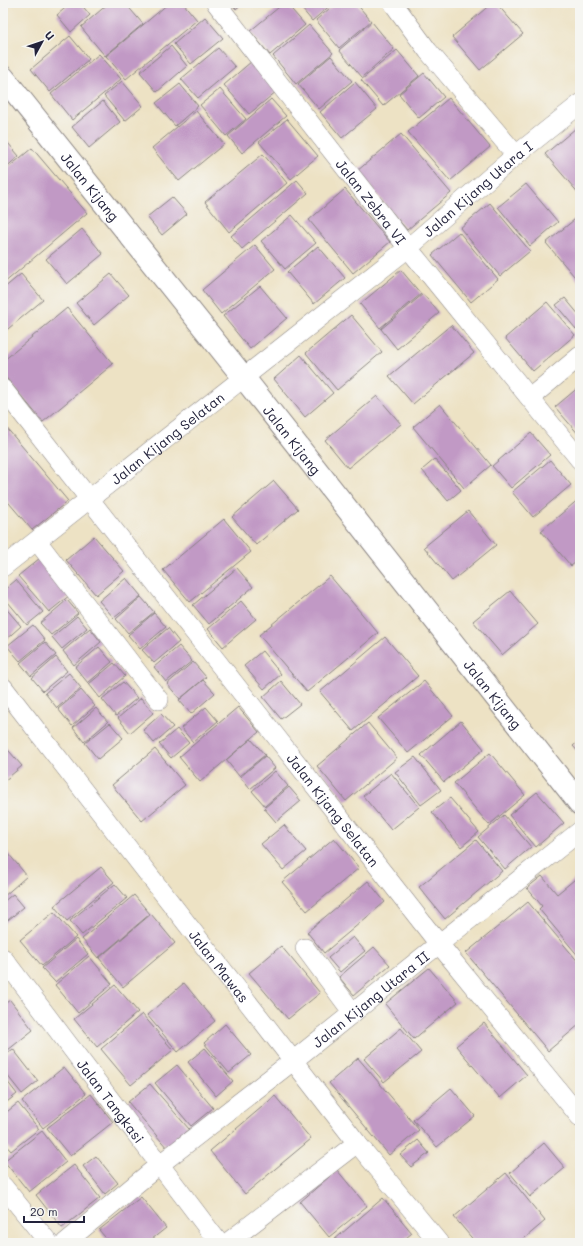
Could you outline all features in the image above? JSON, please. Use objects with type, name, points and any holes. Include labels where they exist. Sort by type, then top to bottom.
[{"type":"street","name":"Jalan Zebra VI","points":[[216,3],[408,248],[531,397],[580,460]]},
{"type":"street","points":[[397,4],[428,51],[516,155]]},
{"type":"street","name":"Jalan Kijang","points":[[3,77],[244,378],[580,804]]},
{"type":"street","name":"Jalan Kijang Utara I","points":[[244,378],[408,248],[516,155],[580,104]]},
{"type":"street","points":[[531,397],[580,356]]},
{"type":"street","name":"Jalan Kijang Selatan","points":[[91,499],[244,378]]},
{"type":"street","name":"Jalan Kijang Selatan","points":[[3,389],[91,499],[439,944],[580,1117]]},
{"type":"street","points":[[3,567],[91,499]]},
{"type":"street","points":[[37,541],[159,700]]},
{"type":"street","name":"Jalan Mawas","points":[[3,687],[357,1143],[439,1243]]},
{"type":"street","name":"Jalan Kijang Utara II","points":[[65,1243],[159,1165],[294,1060],[580,831]]},
{"type":"street","points":[[304,948],[353,1013]]},
{"type":"street","name":"Jalan Tangkasi","points":[[3,958],[219,1243]]},
{"type":"street","points":[[227,1243],[357,1143]]},
{"type":"street","points":[[3,1186],[49,1243]]},
{"type":"building","points":[[71,3],[80,3],[90,15],[71,32],[57,15]]},
{"type":"building","points":[[109,3],[125,3],[143,24],[105,56],[81,27]]},
{"type":"building","points":[[169,3],[183,3],[197,20],[126,79],[106,56]]},
{"type":"building","points":[[231,3],[243,3],[236,9]]},
{"type":"building","points":[[284,3],[286,3],[305,25],[270,55],[250,31]]},
{"type":"building","points":[[297,3],[333,3],[312,21]]},
{"type":"building","points":[[336,3],[356,3],[371,21],[339,48],[316,20]]},
{"type":"building","points":[[492,3],[496,3],[523,34],[480,70],[452,37]]},
{"type":"building","points":[[205,17],[223,38],[191,64],[174,44]]},
{"type":"building","points":[[372,22],[394,49],[362,77],[339,50]]},
{"type":"building","points":[[309,25],[333,53],[296,84],[273,56]]},
{"type":"building","points":[[70,36],[89,59],[50,92],[31,69]]},
{"type":"building","points":[[171,46],[187,66],[157,92],[140,72]]},
{"type":"building","points":[[218,48],[235,67],[198,98],[181,79]]},
{"type":"building","points":[[397,50],[419,76],[383,106],[361,80]]},
{"type":"building","points":[[99,54],[121,79],[72,120],[51,94]]},
{"type":"building","points":[[331,56],[352,81],[319,109],[298,84]]},
{"type":"building","points":[[252,61],[277,91],[249,114],[224,85]]},
{"type":"building","points":[[424,73],[444,97],[419,118],[399,94]]},
{"type":"building","points":[[122,81],[143,106],[125,121],[104,96]]},
{"type":"building","points":[[355,82],[377,109],[342,138],[320,112]]},
{"type":"building","points":[[180,84],[198,106],[175,126],[156,103]]},
{"type":"building","points":[[220,89],[246,119],[226,136],[200,105]]},
{"type":"building","points":[[449,98],[490,147],[450,181],[408,132]]},
{"type":"building","points":[[271,99],[286,116],[242,153],[228,136]]},
{"type":"building","points":[[103,101],[120,122],[89,148],[72,127]]},
{"type":"building","points":[[196,111],[224,144],[179,181],[152,148]]},
{"type":"building","points":[[287,119],[318,156],[291,179],[259,142]]},
{"type":"building","points":[[576,128],[580,132],[580,195],[545,154]]},
{"type":"building","points":[[401,134],[451,193],[407,230],[357,171]]},
{"type":"building","points":[[3,137],[19,156],[3,170]]},
{"type":"building","points":[[32,148],[87,213],[3,284],[3,172]]},
{"type":"building","points":[[263,154],[287,183],[229,232],[205,202]]},
{"type":"building","points":[[297,180],[308,193],[242,249],[231,236]]},
{"type":"building","points":[[526,184],[558,222],[530,246],[498,207]]},
{"type":"building","points":[[345,189],[390,242],[353,273],[309,220]]},
{"type":"building","points":[[172,197],[187,214],[162,235],[147,217]]},
{"type":"building","points":[[490,203],[530,251],[500,276],[460,228]]},
{"type":"building","points":[[292,215],[316,243],[285,269],[261,241]]},
{"type":"building","points":[[580,215],[580,283],[546,243]]},
{"type":"building","points":[[82,229],[103,254],[67,284],[46,259]]},
{"type":"building","points":[[459,232],[498,279],[471,302],[432,255]]},
{"type":"building","points":[[255,245],[275,269],[221,314],[202,290]]},
{"type":"building","points":[[318,246],[345,278],[314,304],[287,272]]},
{"type":"building","points":[[401,270],[421,294],[380,328],[360,304]]},
{"type":"building","points":[[21,274],[43,300],[3,333],[3,289]]},
{"type":"building","points":[[111,274],[129,295],[94,325],[76,303]]},
{"type":"building","points":[[260,286],[287,318],[250,349],[223,316]]},
{"type":"building","points":[[423,294],[439,313],[397,349],[381,329]]},
{"type":"building","points":[[565,298],[580,316],[580,326],[576,329],[556,305]]},
{"type":"building","points":[[547,302],[575,335],[533,371],[505,338]]},
{"type":"building","points":[[67,308],[113,364],[43,422],[3,374],[3,361]]},
{"type":"building","points":[[351,315],[382,352],[337,390],[306,353]]},
{"type":"building","points":[[451,325],[474,353],[413,404],[389,376]]},
{"type":"building","points":[[301,355],[333,393],[305,417],[274,379]]},
{"type":"building","points":[[580,386],[580,436],[555,407]]},
{"type":"building","points":[[377,396],[401,424],[348,468],[325,440]]},
{"type":"building","points":[[440,404],[491,465],[464,488],[413,427]]},
{"type":"building","points":[[5,426],[68,501],[32,530],[3,496],[3,428]]},
{"type":"building","points":[[531,433],[550,455],[511,488],[492,466]]},
{"type":"building","points":[[435,459],[461,490],[448,501],[422,470]]},
{"type":"building","points":[[550,460],[571,485],[533,517],[512,492]]},
{"type":"building","points":[[274,481],[298,509],[256,545],[232,517]]},
{"type":"building","points":[[580,498],[580,559],[571,566],[541,531]]},
{"type":"building","points":[[468,511],[496,545],[452,581],[424,547]]},
{"type":"building","points":[[224,519],[251,552],[190,602],[163,570]]},
{"type":"building","points":[[94,536],[124,571],[96,595],[66,560]]},
{"type":"building","points":[[40,558],[70,595],[49,612],[18,576]]},
{"type":"building","points":[[237,568],[253,587],[209,624],[193,605]]},
{"type":"building","points":[[330,576],[378,633],[307,692],[259,635]]},
{"type":"building","points":[[126,578],[141,596],[114,618],[99,601]]},
{"type":"building","points":[[16,580],[43,612],[27,625],[3,596],[3,591]]},
{"type":"building","points":[[510,591],[538,624],[502,655],[473,621]]},
{"type":"building","points":[[141,597],[154,612],[128,633],[116,619]]},
{"type":"building","points":[[67,600],[78,613],[51,635],[40,623]]},
{"type":"building","points":[[241,601],[256,619],[223,647],[208,629]]},
{"type":"building","points":[[3,605],[21,626],[3,642]]},
{"type":"building","points":[[154,613],[166,627],[140,649],[128,635]]},
{"type":"building","points":[[77,616],[87,628],[62,649],[52,637]]},
{"type":"building","points":[[33,625],[45,640],[20,661],[7,646]]},
{"type":"building","points":[[90,628],[101,642],[74,665],[63,651]]},
{"type":"building","points":[[168,628],[179,642],[154,663],[142,650]]},
{"type":"building","points":[[385,637],[418,676],[353,731],[320,692]]},
{"type":"building","points":[[45,642],[56,655],[31,676],[20,663]]},
{"type":"building","points":[[179,646],[192,661],[166,682],[154,667]]},
{"type":"building","points":[[99,647],[112,662],[88,683],[75,667]]},
{"type":"building","points":[[262,651],[281,674],[264,689],[244,666]]},
{"type":"building","points":[[56,657],[67,671],[43,691],[32,678]]},
{"type":"building","points":[[193,662],[206,677],[180,699],[167,684]]},
{"type":"building","points":[[114,663],[125,676],[100,698],[89,684]]},
{"type":"building","points":[[69,673],[81,688],[57,708],[45,693]]},
{"type":"building","points":[[203,680],[215,693],[191,714],[179,700]]},
{"type":"building","points":[[281,681],[300,704],[281,719],[263,697]]},
{"type":"building","points":[[424,681],[453,716],[408,753],[378,718]]},
{"type":"building","points":[[123,682],[137,698],[116,716],[102,699]]},
{"type":"building","points":[[81,690],[95,706],[72,726],[58,709]]},
{"type":"building","points":[[141,698],[153,713],[130,733],[118,718]]},
{"type":"building","points":[[206,707],[218,721],[193,742],[181,728]]},
{"type":"building","points":[[238,707],[259,732],[200,782],[179,757]]},
{"type":"building","points":[[96,708],[108,722],[84,742],[73,728]]},
{"type":"building","points":[[161,714],[173,727],[154,743],[143,730]]},
{"type":"building","points":[[461,721],[484,749],[444,782],[421,755]]},
{"type":"building","points":[[110,723],[123,738],[98,759],[85,743]]},
{"type":"building","points":[[368,723],[397,758],[346,801],[317,766]]},
{"type":"building","points":[[177,729],[189,743],[171,758],[159,744]]},
{"type":"building","points":[[251,739],[265,755],[239,776],[226,760]]},
{"type":"building","points":[[580,740],[580,754],[573,746]]},
{"type":"building","points":[[3,744],[22,766],[3,782]]},
{"type":"building","points":[[155,749],[185,785],[142,821],[112,785]]},
{"type":"building","points":[[490,753],[525,795],[489,825],[454,783]]},
{"type":"building","points":[[265,756],[275,768],[250,789],[240,777]]},
{"type":"building","points":[[415,757],[441,790],[421,805],[395,772]]},
{"type":"building","points":[[275,771],[288,786],[265,806],[252,791]]},
{"type":"building","points":[[391,773],[419,807],[391,830],[363,796]]},
{"type":"building","points":[[289,787],[301,801],[276,822],[264,808]]},
{"type":"building","points":[[537,792],[564,823],[536,847],[509,815]]},
{"type":"building","points":[[450,798],[479,832],[461,847],[432,812]]},
{"type":"building","points":[[504,815],[531,847],[505,869],[478,837]]},
{"type":"building","points":[[284,825],[306,851],[283,870],[261,844]]},
{"type":"building","points":[[334,838],[359,868],[307,911],[282,882]]},
{"type":"building","points":[[476,840],[502,871],[445,919],[419,887]]},
{"type":"building","points":[[3,847],[27,876],[3,897]]},
{"type":"building","points":[[101,867],[114,882],[67,921],[54,906]]},
{"type":"building","points":[[580,875],[580,958],[539,909],[542,906],[527,888],[542,876],[557,894]]},
{"type":"building","points":[[368,881],[385,902],[324,953],[307,932]]},
{"type":"building","points":[[115,884],[127,898],[82,935],[70,921]]},
{"type":"building","points":[[13,894],[24,907],[3,924],[3,902]]},
{"type":"building","points":[[134,895],[150,914],[98,958],[82,939]]},
{"type":"building","points":[[528,902],[580,964],[580,1024],[548,1051],[466,953]]},
{"type":"building","points":[[54,912],[76,937],[42,966],[20,940]]},
{"type":"building","points":[[151,914],[175,943],[123,987],[99,958]]},
{"type":"building","points":[[353,937],[365,951],[340,972],[328,958]]},
{"type":"building","points":[[76,939],[88,954],[55,982],[42,968]]},
{"type":"building","points":[[281,946],[320,993],[288,1019],[249,973]]},
{"type":"building","points":[[374,947],[390,965],[354,995],[339,977]]},
{"type":"building","points":[[89,956],[112,984],[78,1013],[55,985]]},
{"type":"building","points":[[429,968],[458,1002],[414,1039],[385,1004]]},
{"type":"building","points":[[184,983],[215,1021],[178,1052],[147,1015]]},
{"type":"building","points":[[115,985],[138,1012],[97,1047],[74,1019]]},
{"type":"building","points":[[10,1000],[33,1030],[3,1054],[3,1005]]},
{"type":"building","points":[[142,1014],[173,1050],[131,1085],[101,1049]]},
{"type":"building","points":[[484,1023],[527,1075],[500,1098],[456,1046]]},
{"type":"building","points":[[225,1024],[251,1055],[229,1073],[204,1043]]},
{"type":"building","points":[[401,1028],[421,1052],[384,1082],[364,1059]]},
{"type":"building","points":[[205,1048],[233,1081],[216,1096],[188,1062]]},
{"type":"building","points":[[13,1049],[38,1081],[22,1094],[3,1070],[3,1057]]},
{"type":"building","points":[[358,1058],[419,1130],[389,1155],[329,1083]]},
{"type":"building","points":[[177,1065],[213,1108],[191,1126],[155,1083]]},
{"type":"building","points":[[64,1067],[86,1094],[43,1128],[22,1101]]},
{"type":"building","points":[[3,1076],[17,1094],[3,1105]]},
{"type":"building","points":[[150,1084],[189,1129],[167,1148],[128,1102]]},
{"type":"building","points":[[451,1088],[475,1116],[437,1147],[413,1120]]},
{"type":"building","points":[[91,1094],[113,1122],[70,1156],[47,1128]]},
{"type":"building","points":[[275,1096],[311,1139],[245,1194],[210,1151]]},
{"type":"building","points":[[18,1103],[39,1129],[11,1151],[3,1142],[3,1115]]},
{"type":"building","points":[[42,1131],[66,1162],[29,1192],[4,1161]]},
{"type":"building","points":[[418,1140],[429,1153],[411,1167],[400,1155]]},
{"type":"building","points":[[544,1143],[565,1168],[530,1197],[510,1173]]},
{"type":"building","points":[[96,1156],[118,1183],[105,1194],[83,1166]]},
{"type":"building","points":[[74,1165],[100,1198],[62,1228],[36,1195]]},
{"type":"building","points":[[337,1170],[367,1206],[329,1237],[300,1202]]},
{"type":"building","points":[[506,1173],[545,1221],[519,1243],[476,1243],[454,1217]]},
{"type":"building","points":[[141,1197],[166,1228],[147,1243],[110,1243],[99,1230]]},
{"type":"building","points":[[383,1198],[412,1233],[400,1243],[336,1243],[334,1240]]}]
